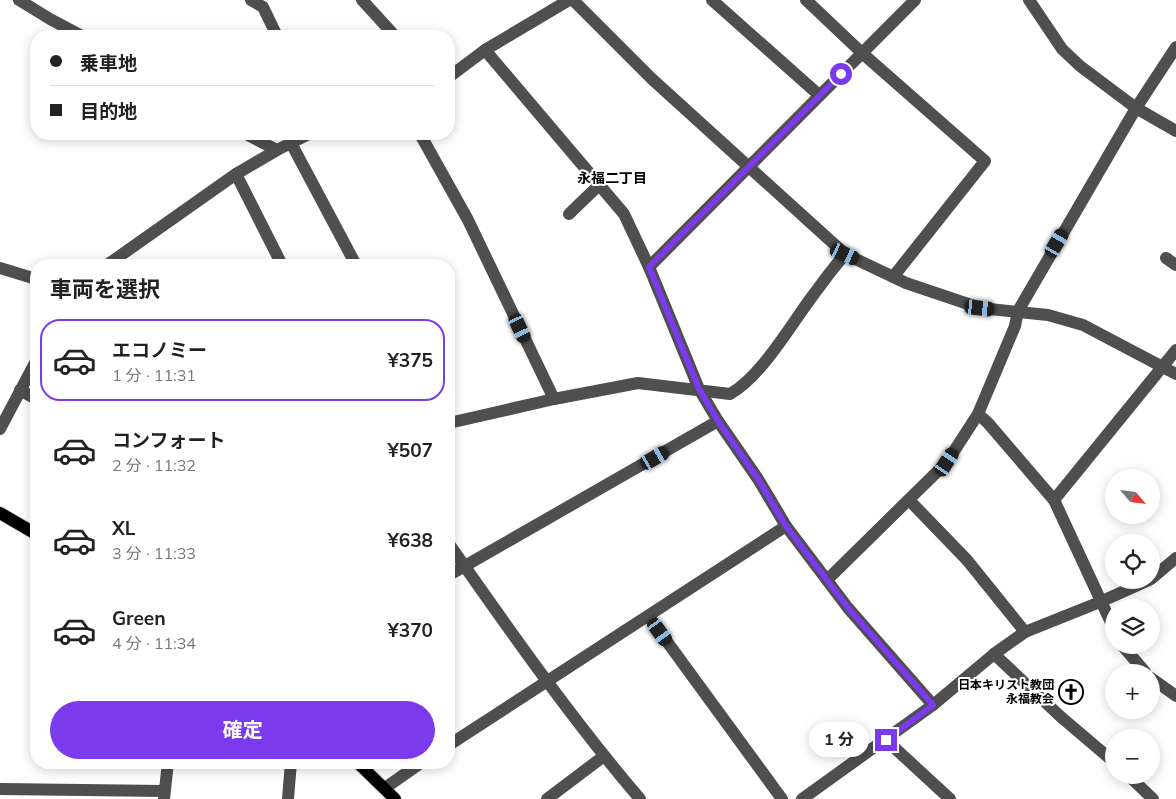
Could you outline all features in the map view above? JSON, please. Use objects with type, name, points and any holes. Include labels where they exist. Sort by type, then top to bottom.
[{"type":"main road","points":[[0,513],[30,530]]},
{"type":"main road","points":[[364,769],[395,799]]},
{"type":"street","points":[[19,0],[71,30]]},
{"type":"street","points":[[252,0],[263,7],[274,30]]},
{"type":"street","points":[[362,0],[389,30]]},
{"type":"street","points":[[455,72],[485,50],[570,0]]},
{"type":"street","points":[[573,0],[652,79],[845,254],[906,283],[980,308],[1048,314],[1083,325],[1161,368],[1176,374]]},
{"type":"street","points":[[712,0],[819,96]]},
{"type":"street","points":[[806,0],[862,53],[985,161],[893,277]]},
{"type":"street","points":[[649,267],[915,0]]},
{"type":"street","points":[[1029,0],[1062,49],[1080,66],[1136,108],[1176,131]]},
{"type":"street","points":[[827,580],[947,462],[978,414],[1015,326],[1018,311],[1136,108],[1176,48]]},
{"type":"street","points":[[485,50],[624,214],[649,267],[699,389],[718,421],[758,479],[786,526],[848,608],[933,705]]},
{"type":"street","points":[[258,140],[277,150]]},
{"type":"street","points":[[116,259],[236,174],[297,140]]},
{"type":"street","points":[[423,140],[468,220],[554,399]]},
{"type":"street","points":[[291,143],[353,259]]},
{"type":"street","points":[[236,174],[279,259]]},
{"type":"street","points":[[568,214],[599,185]]},
{"type":"street","points":[[455,423],[554,399],[638,383],[730,394],[742,387],[781,340],[845,254]]},
{"type":"street","points":[[0,268],[30,277]]},
{"type":"street","points":[[1054,500],[1176,350]]},
{"type":"street","points":[[0,429],[30,372]]},
{"type":"street","points":[[20,390],[30,396]]},
{"type":"street","points":[[978,414],[988,423],[1054,500],[1105,612]]},
{"type":"street","points":[[455,573],[718,421]]},
{"type":"street","points":[[909,500],[966,560],[1025,632]]},
{"type":"street","points":[[455,741],[649,617],[786,526]]},
{"type":"street","points":[[455,553],[547,681],[604,756],[640,799]]},
{"type":"street","points":[[1160,572],[1176,558]]},
{"type":"street","points":[[802,799],[933,705],[994,654],[1025,632],[1130,589]]},
{"type":"street","points":[[649,617],[782,799]]},
{"type":"street","points":[[994,654],[1061,717],[1105,754]]},
{"type":"street","points":[[1130,654],[1138,664]]},
{"type":"street","points":[[1160,684],[1176,696]]},
{"type":"street","points":[[886,740],[950,799]]},
{"type":"street","points":[[547,799],[604,756]]},
{"type":"street","points":[[0,789],[164,795],[167,769]]},
{"type":"street","points":[[288,799],[290,769]]},
{"type":"street","points":[[384,788],[412,769]]},
{"type":"street","points":[[1137,784],[1153,799]]},
{"type":"place","name":"日本キリスト教団 永福教会","points":[[1071,692]]},
{"type":"district","name":"永福二丁目","points":[[612,178]]},
{"type":"route","points":[[841,74],[649,267],[699,389],[718,421],[758,479],[786,526],[848,608],[933,705],[886,740]]}]
